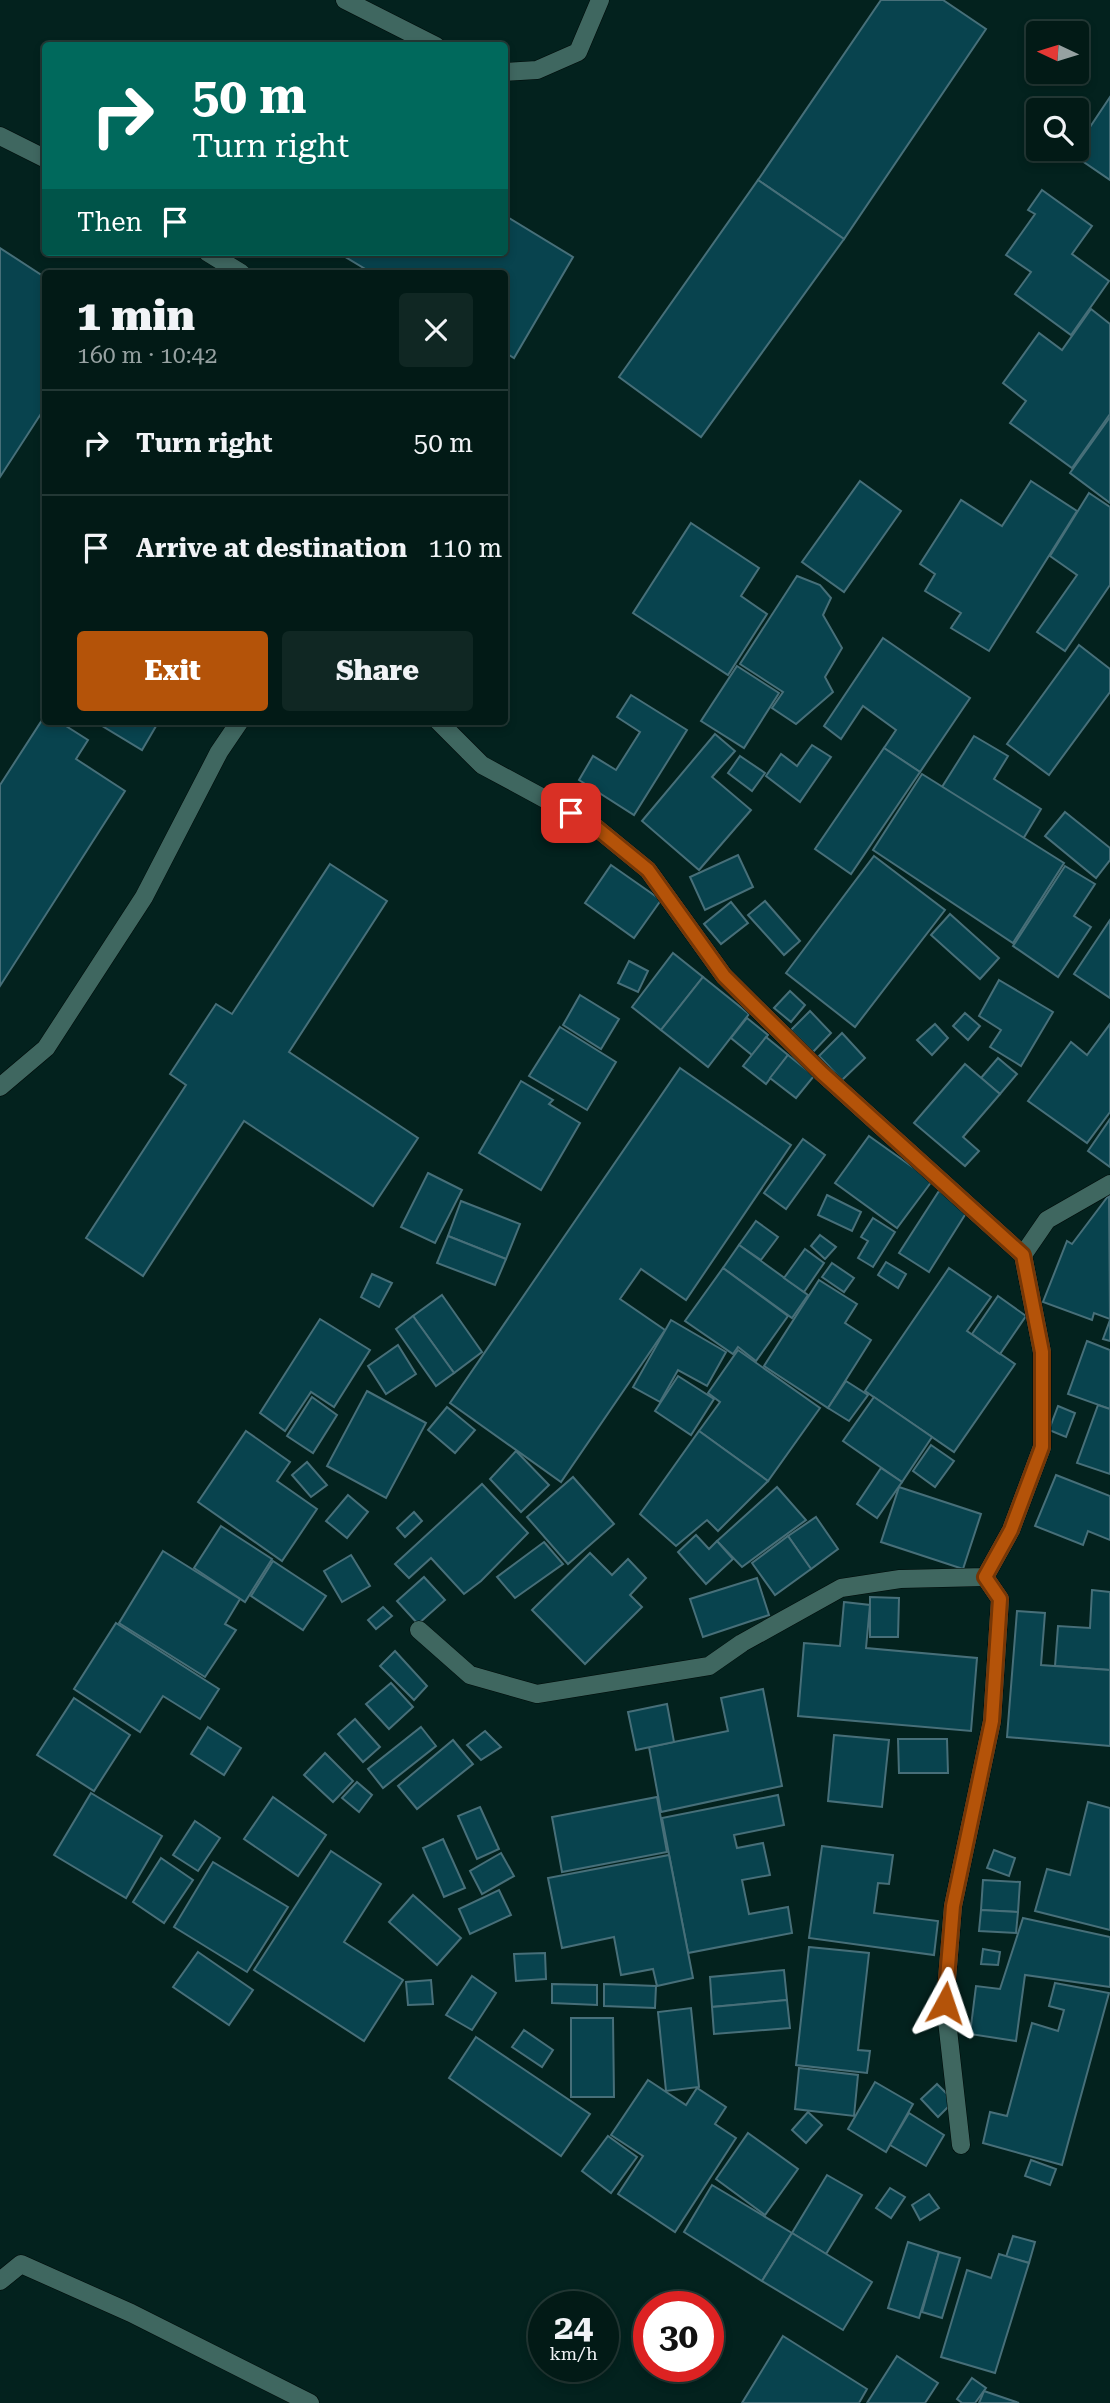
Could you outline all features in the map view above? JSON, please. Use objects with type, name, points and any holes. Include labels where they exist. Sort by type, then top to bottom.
[{"type":"street","points":[[345,0],[428,42]]},
{"type":"street","points":[[508,72],[537,70],[578,52],[600,0]]},
{"type":"street","points":[[0,136],[42,157]]},
{"type":"street","points":[[213,256],[236,270]]},
{"type":"street","points":[[0,1087],[46,1048],[144,897],[219,752],[237,725]]},
{"type":"street","points":[[442,725],[482,765],[593,825],[648,870],[724,976],[822,1073],[1023,1255],[1042,1352],[1042,1447],[1011,1530],[985,1577]]},
{"type":"street","points":[[1023,1255],[1047,1220],[1110,1184]]},
{"type":"street","points":[[419,1630],[470,1675],[537,1694],[709,1666],[741,1643],[841,1588],[900,1579],[985,1577]]},
{"type":"street","points":[[961,2145],[945,2003],[953,1906],[992,1721],[1000,1599],[985,1577]]},
{"type":"street","points":[[0,2281],[21,2264],[131,2313],[310,2403]]},
{"type":"building","points":[[881,0],[943,0],[986,29],[844,239],[758,180]]},
{"type":"building","points":[[1110,97],[1110,180],[1082,161],[1089,161],[1089,128]]},
{"type":"building","points":[[758,180],[844,239],[701,437],[619,377]]},
{"type":"building","points":[[1042,190],[1092,226],[1072,254],[1109,281],[1071,335],[1015,294],[1031,272],[1006,255],[1035,214],[1028,210]]},
{"type":"building","points":[[508,217],[573,257],[514,358],[508,354],[508,270],[367,270],[344,256],[508,256]]},
{"type":"building","points":[[0,248],[42,275],[42,412],[0,477]]},
{"type":"building","points":[[1091,309],[1110,324],[1110,414],[1072,468],[1010,423],[1026,401],[1003,383],[1039,333],[1062,350]]},
{"type":"building","points":[[1110,417],[1110,503],[1070,473]]},
{"type":"building","points":[[860,481],[901,511],[844,592],[802,562]]},
{"type":"building","points":[[1031,481],[1077,511],[989,651],[951,628],[961,613],[925,591],[935,574],[920,564],[961,500],[1002,526]]},
{"type":"building","points":[[1089,493],[1110,507],[1110,585],[1065,651],[1037,632],[1077,575],[1050,556]]},
{"type":"building","points":[[691,523],[759,568],[741,596],[767,614],[728,675],[633,613]]},
{"type":"building","points":[[797,576],[820,585],[831,598],[823,615],[842,648],[825,677],[833,692],[796,724],[772,708],[783,692],[740,664]]},
{"type":"building","points":[[883,638],[970,698],[920,772],[884,748],[896,730],[863,706],[841,739],[824,726]]},
{"type":"building","points":[[1079,645],[1110,669],[1110,692],[1049,775],[1007,744]]},
{"type":"building","points":[[737,666],[779,693],[744,748],[701,721]]},
{"type":"building","points":[[631,695],[687,730],[634,815],[579,780],[593,756],[616,770],[640,732],[617,717]]},
{"type":"building","points":[[42,720],[42,725],[64,725],[88,740],[76,759],[125,791],[0,986],[0,785]]},
{"type":"building","points":[[101,725],[157,725],[142,750]]},
{"type":"building","points":[[715,734],[735,751],[712,777],[751,810],[699,870],[642,821]]},
{"type":"building","points":[[974,736],[1008,756],[994,779],[1041,809],[1023,839],[942,787]]},
{"type":"building","points":[[812,745],[831,757],[800,802],[766,776],[781,754],[797,766]]},
{"type":"building","points":[[884,748],[920,772],[851,874],[815,849]]},
{"type":"building","points":[[740,756],[765,773],[752,791],[728,773]]},
{"type":"building","points":[[922,774],[1064,863],[1013,943],[873,850]]},
{"type":"building","points":[[1065,812],[1110,848],[1110,860],[1096,878],[1045,836]]},
{"type":"building","points":[[738,855],[753,887],[705,910],[690,877]]},
{"type":"building","points":[[874,856],[945,910],[855,1027],[786,973]]},
{"type":"building","points":[[330,864],[387,901],[289,1052],[418,1138],[373,1206],[244,1121],[143,1276],[86,1238],[186,1085],[170,1074],[216,1004],[232,1014]]},
{"type":"building","points":[[611,865],[661,900],[634,938],[585,903]]},
{"type":"building","points":[[1065,866],[1095,884],[1074,916],[1091,927],[1058,977],[1013,946]]},
{"type":"building","points":[[765,901],[800,941],[784,955],[748,915]]},
{"type":"building","points":[[731,902],[748,923],[721,944],[704,924]]},
{"type":"building","points":[[950,914],[999,958],[980,979],[931,935]]},
{"type":"building","points":[[1110,920],[1110,998],[1074,974]]},
{"type":"building","points":[[673,953],[703,977],[661,1030],[632,1007]]},
{"type":"building","points":[[629,961],[648,971],[638,992],[618,983]]},
{"type":"building","points":[[703,977],[749,1014],[708,1067],[661,1030]]},
{"type":"building","points":[[999,980],[1053,1012],[1021,1066],[990,1047],[1001,1030],[979,1016]]},
{"type":"building","points":[[790,991],[805,1005],[791,1022],[774,1008]]},
{"type":"building","points":[[580,995],[619,1019],[601,1049],[563,1025]]},
{"type":"building","points":[[810,1011],[831,1033],[813,1052],[791,1030]]},
{"type":"building","points":[[965,1013],[980,1026],[968,1040],[953,1026]]},
{"type":"building","points":[[747,1018],[768,1035],[752,1055],[731,1038]]},
{"type":"building","points":[[935,1024],[948,1038],[932,1055],[917,1040]]},
{"type":"building","points":[[1110,1024],[1110,1112],[1087,1143],[1028,1101],[1071,1042],[1087,1055]]},
{"type":"building","points":[[560,1027],[616,1062],[587,1110],[529,1076]]},
{"type":"building","points":[[842,1033],[865,1058],[842,1080],[819,1056]]},
{"type":"building","points":[[766,1037],[788,1055],[766,1084],[743,1066]]},
{"type":"building","points":[[788,1055],[814,1076],[796,1098],[770,1078]]},
{"type":"building","points":[[998,1058],[1017,1074],[1000,1094],[981,1078]]},
{"type":"building","points":[[965,1064],[1000,1094],[963,1137],[979,1151],[965,1166],[914,1123]]},
{"type":"building","points":[[680,1068],[791,1145],[686,1300],[641,1269],[620,1299],[665,1330],[561,1482],[450,1403]]},
{"type":"building","points":[[521,1081],[553,1100],[549,1104],[580,1123],[541,1190],[479,1153]]},
{"type":"building","points":[[1110,1119],[1110,1167],[1088,1151]]},
{"type":"building","points":[[869,1136],[932,1181],[897,1228],[835,1183]]},
{"type":"building","points":[[803,1139],[825,1155],[786,1209],[764,1193]]},
{"type":"building","points":[[428,1173],[462,1190],[435,1243],[401,1227]]},
{"type":"building","points":[[939,1191],[968,1210],[929,1272],[899,1253]]},
{"type":"building","points":[[827,1195],[861,1212],[852,1231],[818,1215]]},
{"type":"building","points":[[1109,1195],[1110,1319],[1094,1313],[1092,1320],[1043,1302],[1067,1241],[1072,1244]]},
{"type":"building","points":[[461,1201],[520,1224],[506,1259],[448,1236]]},
{"type":"building","points":[[873,1218],[895,1232],[873,1267],[858,1258],[868,1241],[861,1237]]},
{"type":"building","points":[[756,1221],[778,1237],[761,1260],[739,1245]]},
{"type":"building","points":[[820,1235],[836,1247],[825,1259],[811,1246]]},
{"type":"building","points":[[448,1236],[506,1259],[495,1285],[437,1263]]},
{"type":"building","points":[[739,1245],[808,1295],[792,1318],[723,1268]]},
{"type":"building","points":[[805,1249],[824,1263],[804,1292],[784,1278]]},
{"type":"building","points":[[886,1262],[906,1274],[898,1288],[878,1275]]},
{"type":"building","points":[[832,1263],[854,1278],[844,1292],[822,1277]]},
{"type":"building","points":[[723,1268],[788,1316],[756,1361],[738,1347],[733,1354],[685,1321]]},
{"type":"building","points":[[949,1268],[991,1297],[967,1331],[1015,1364],[954,1452],[865,1391]]},
{"type":"building","points":[[372,1274],[392,1283],[379,1307],[361,1297]]},
{"type":"building","points":[[819,1280],[857,1304],[845,1323],[871,1340],[828,1408],[764,1366]]},
{"type":"building","points":[[442,1295],[482,1352],[454,1373],[413,1316]]},
{"type":"building","points":[[998,1296],[1026,1316],[1000,1354],[972,1334]]},
{"type":"building","points":[[413,1316],[454,1373],[436,1386],[396,1329]]},
{"type":"building","points":[[320,1319],[370,1350],[334,1407],[311,1392],[285,1431],[260,1413]]},
{"type":"building","points":[[671,1320],[726,1352],[707,1386],[678,1370],[660,1402],[633,1387]]},
{"type":"building","points":[[1110,1320],[1110,1341],[1103,1339]]},
{"type":"building","points":[[1087,1341],[1110,1350],[1110,1409],[1068,1394]]},
{"type":"building","points":[[398,1345],[416,1374],[386,1394],[368,1366]]},
{"type":"building","points":[[738,1350],[820,1408],[768,1481],[699,1431],[720,1402],[708,1393]]},
{"type":"building","points":[[678,1376],[714,1399],[691,1435],[655,1411]]},
{"type":"building","points":[[846,1381],[868,1395],[849,1421],[828,1408]]},
{"type":"building","points":[[367,1391],[426,1423],[386,1498],[327,1466]]},
{"type":"building","points":[[312,1397],[337,1415],[313,1453],[287,1436]]},
{"type":"building","points":[[874,1397],[932,1437],[902,1482],[843,1441]]},
{"type":"building","points":[[1098,1405],[1110,1409],[1110,1474],[1077,1463]]},
{"type":"building","points":[[1058,1406],[1075,1413],[1066,1437],[1049,1430]]},
{"type":"building","points":[[447,1407],[475,1430],[455,1453],[428,1430]]},
{"type":"building","points":[[246,1431],[290,1462],[277,1481],[317,1509],[282,1561],[198,1502]]},
{"type":"building","points":[[699,1431],[768,1481],[718,1531],[707,1520],[676,1546],[640,1514]]},
{"type":"building","points":[[931,1445],[954,1461],[935,1487],[913,1471]]},
{"type":"building","points":[[516,1451],[549,1485],[521,1512],[490,1479]]},
{"type":"building","points":[[307,1462],[327,1485],[311,1497],[292,1475]]},
{"type":"building","points":[[881,1468],[902,1482],[877,1518],[857,1504]]},
{"type":"building","points":[[1056,1475],[1110,1496],[1110,1540],[1088,1531],[1083,1545],[1035,1526]]},
{"type":"building","points":[[573,1477],[614,1524],[568,1564],[527,1517]]},
{"type":"building","points":[[482,1484],[528,1533],[481,1581],[464,1594],[431,1558],[409,1578],[395,1564]]},
{"type":"building","points":[[777,1487],[806,1520],[742,1567],[717,1541]]},
{"type":"building","points":[[899,1487],[981,1514],[963,1569],[881,1542]]},
{"type":"building","points":[[348,1495],[368,1512],[347,1538],[326,1521]]},
{"type":"building","points":[[414,1512],[422,1521],[405,1537],[397,1528]]},
{"type":"building","points":[[816,1517],[838,1549],[811,1569],[788,1536]]},
{"type":"building","points":[[221,1526],[272,1559],[245,1602],[194,1568]]},
{"type":"building","points":[[696,1535],[709,1549],[717,1541],[733,1559],[706,1584],[678,1552]]},
{"type":"building","points":[[788,1536],[811,1569],[775,1595],[752,1563]]},
{"type":"building","points":[[544,1542],[563,1564],[515,1598],[497,1577]]},
{"type":"building","points":[[163,1551],[240,1599],[225,1624],[236,1630],[205,1677],[119,1623]]},
{"type":"building","points":[[590,1553],[612,1575],[628,1559],[646,1578],[630,1595],[642,1607],[585,1664],[532,1610]]},
{"type":"building","points":[[351,1555],[370,1586],[342,1602],[324,1571]]},
{"type":"building","points":[[273,1561],[326,1596],[303,1630],[251,1596]]},
{"type":"building","points":[[424,1577],[445,1600],[418,1624],[397,1601]]},
{"type":"building","points":[[757,1578],[769,1615],[703,1637],[690,1599]]},
{"type":"building","points":[[1092,1590],[1110,1592],[1110,1670],[1055,1666],[1058,1626],[1090,1628]]},
{"type":"building","points":[[870,1597],[899,1598],[898,1637],[870,1637]]},
{"type":"building","points":[[844,1602],[870,1605],[866,1648],[977,1658],[971,1731],[798,1716],[804,1643],[840,1646]]},
{"type":"building","points":[[383,1607],[392,1616],[376,1629],[368,1620]]},
{"type":"building","points":[[1017,1611],[1045,1613],[1041,1665],[1110,1670],[1110,1746],[1007,1737]]},
{"type":"building","points":[[116,1623],[219,1689],[200,1719],[163,1696],[140,1732],[74,1689]]},
{"type":"building","points":[[395,1651],[427,1686],[414,1700],[380,1666]]},
{"type":"building","points":[[391,1683],[413,1707],[389,1729],[366,1704]]},
{"type":"building","points":[[763,1689],[782,1786],[661,1812],[649,1747],[728,1731],[721,1698]]},
{"type":"building","points":[[74,1698],[130,1735],[94,1791],[37,1755]]},
{"type":"building","points":[[667,1704],[674,1742],[636,1750],[628,1712]]},
{"type":"building","points":[[355,1719],[380,1747],[363,1762],[338,1734]]},
{"type":"building","points":[[208,1727],[241,1748],[224,1775],[191,1754]]},
{"type":"building","points":[[421,1727],[436,1746],[383,1788],[368,1769]]},
{"type":"building","points":[[485,1731],[501,1747],[481,1760],[467,1745]]},
{"type":"building","points":[[834,1735],[889,1740],[882,1807],[828,1801]]},
{"type":"building","points":[[898,1739],[947,1739],[948,1773],[899,1773]]},
{"type":"building","points":[[453,1740],[473,1764],[417,1809],[398,1786]]},
{"type":"building","points":[[325,1753],[353,1781],[333,1802],[304,1775]]},
{"type":"building","points":[[357,1782],[372,1795],[359,1812],[342,1798]]},
{"type":"building","points":[[91,1793],[162,1836],[126,1898],[54,1855]]},
{"type":"building","points":[[778,1795],[784,1825],[734,1835],[737,1848],[763,1843],[770,1875],[742,1880],[749,1914],[788,1907],[792,1933],[688,1953],[662,1818]]},
{"type":"building","points":[[273,1797],[326,1835],[298,1876],[244,1839]]},
{"type":"building","points":[[657,1797],[667,1852],[562,1872],[552,1817]]},
{"type":"building","points":[[1088,1802],[1110,1808],[1110,1930],[1035,1911],[1047,1869],[1070,1875]]},
{"type":"building","points":[[480,1807],[499,1849],[477,1859],[458,1816]]},
{"type":"building","points":[[195,1821],[220,1838],[198,1871],[173,1855]]},
{"type":"building","points":[[443,1839],[465,1888],[444,1897],[423,1848]]},
{"type":"building","points":[[822,1846],[893,1855],[889,1884],[878,1883],[874,1913],[938,1921],[934,1955],[809,1938]]},
{"type":"building","points":[[994,1850],[1015,1858],[1009,1876],[987,1868]]},
{"type":"building","points":[[331,1851],[381,1884],[344,1942],[403,1980],[364,2041],[254,1970]]},
{"type":"building","points":[[501,1853],[514,1876],[482,1894],[470,1871]]},
{"type":"building","points":[[669,1855],[693,1978],[657,1986],[653,1969],[621,1975],[614,1937],[562,1948],[548,1878]]},
{"type":"building","points":[[161,1858],[193,1880],[164,1923],[133,1902]]},
{"type":"building","points":[[213,1862],[288,1907],[247,1972],[174,1927]]},
{"type":"building","points":[[983,1880],[1020,1882],[1018,1912],[981,1910]]},
{"type":"building","points":[[499,1890],[511,1915],[470,1934],[459,1909]]},
{"type":"building","points":[[413,1895],[461,1938],[437,1965],[389,1922]]},
{"type":"building","points":[[981,1910],[1018,1912],[1016,1933],[979,1931]]},
{"type":"building","points":[[1023,1918],[1110,1937],[1110,1987],[1025,1975],[1016,2041],[970,2034],[976,1986],[1000,1989]]},
{"type":"building","points":[[809,1947],[869,1953],[858,2050],[870,2051],[867,2073],[796,2065]]},
{"type":"building","points":[[983,1949],[1000,1952],[998,1965],[981,1964]]},
{"type":"building","points":[[198,1952],[253,1990],[229,2025],[173,1987]]},
{"type":"building","points":[[545,1953],[546,1979],[516,1981],[514,1954]]},
{"type":"building","points":[[784,1970],[787,2000],[712,2007],[710,1977]]},
{"type":"building","points":[[472,1976],[496,1993],[472,2030],[446,2015]]},
{"type":"building","points":[[431,1980],[433,2004],[408,2005],[406,1982]]},
{"type":"building","points":[[1055,1983],[1109,1993],[1062,2165],[983,2143],[990,2112],[1007,2116],[1032,2023],[1058,2031],[1064,2010],[1049,2006]]},
{"type":"building","points":[[552,1984],[597,1985],[597,2005],[552,2003]]},
{"type":"building","points":[[604,1984],[656,1986],[655,2008],[604,2006]]},
{"type":"building","points":[[787,2000],[790,2028],[714,2034],[712,2007]]},
{"type":"building","points":[[691,2008],[699,2087],[666,2091],[658,2012]]},
{"type":"building","points":[[571,2018],[613,2018],[614,2097],[571,2097]]},
{"type":"building","points":[[524,2030],[553,2050],[542,2067],[512,2047]]},
{"type":"building","points":[[476,2037],[590,2114],[561,2156],[449,2078]]},
{"type":"building","points":[[799,2068],[858,2075],[854,2116],[795,2109]]},
{"type":"building","points":[[648,2080],[686,2105],[697,2088],[726,2107],[715,2124],[736,2138],[675,2232],[618,2194],[643,2156],[611,2135]]},
{"type":"building","points":[[875,2082],[913,2104],[886,2152],[848,2129]]},
{"type":"building","points":[[937,2084],[954,2101],[938,2117],[921,2099]]},
{"type":"building","points":[[808,2112],[822,2125],[806,2143],[792,2130]]},
{"type":"building","points":[[909,2113],[944,2135],[926,2166],[890,2145]]},
{"type":"building","points":[[748,2133],[798,2169],[765,2215],[716,2179]]},
{"type":"building","points":[[608,2136],[637,2157],[611,2193],[582,2171]]},
{"type":"building","points":[[1031,2160],[1056,2169],[1050,2185],[1025,2176]]},
{"type":"building","points":[[827,2175],[862,2195],[826,2254],[792,2233]]},
{"type":"building","points":[[712,2185],[792,2233],[762,2281],[684,2232]]},
{"type":"building","points":[[890,2188],[905,2197],[891,2218],[876,2208]]},
{"type":"building","points":[[929,2194],[939,2208],[920,2220],[912,2205]]},
{"type":"building","points":[[792,2233],[872,2282],[843,2330],[762,2281]]},
{"type":"building","points":[[1013,2236],[1035,2242],[1029,2263],[1006,2257]]},
{"type":"building","points":[[908,2242],[939,2252],[919,2318],[888,2308]]},
{"type":"building","points":[[939,2252],[960,2258],[942,2318],[922,2312]]},
{"type":"building","points":[[999,2254],[1029,2263],[995,2373],[941,2357],[967,2270],[991,2278]]},
{"type":"building","points":[[783,2336],[867,2389],[859,2403],[742,2403]]},
{"type":"building","points":[[897,2356],[938,2383],[925,2403],[867,2403]]},
{"type":"building","points":[[972,2378],[986,2388],[975,2403],[962,2403],[957,2399]]},
{"type":"building","points":[[984,2391],[1019,2403],[979,2403]]},
{"type":"route","points":[[571,813],[593,825],[648,870],[724,976],[822,1073],[1023,1255],[1042,1352],[1042,1447],[1011,1530],[985,1577],[1000,1599],[992,1721],[953,1906],[945,2003]]}]
